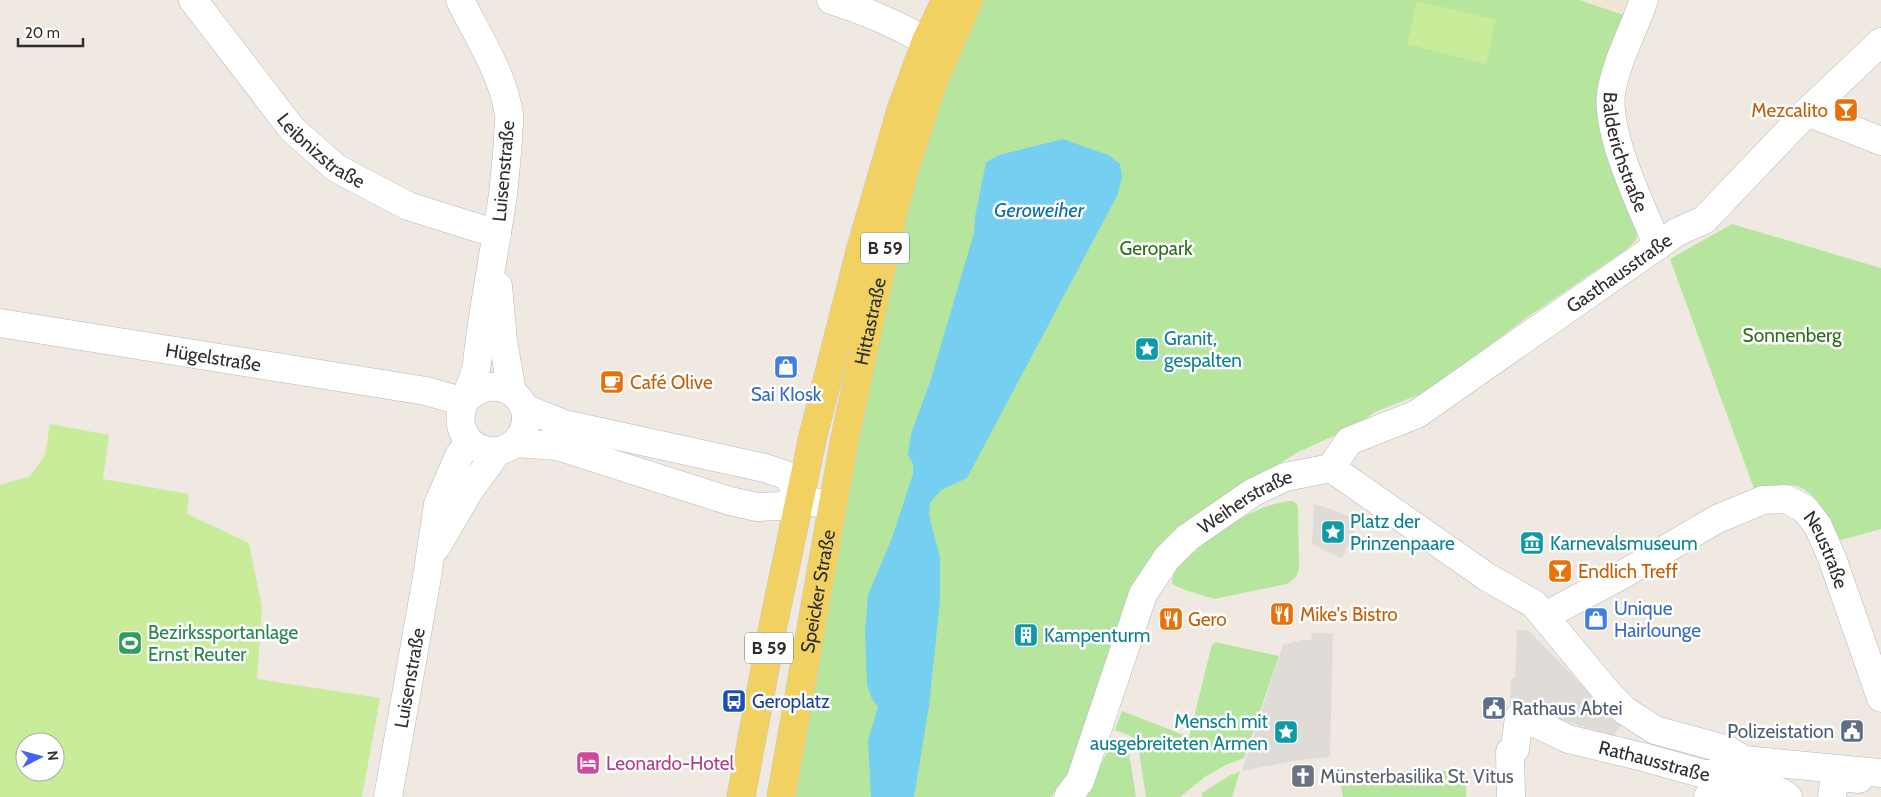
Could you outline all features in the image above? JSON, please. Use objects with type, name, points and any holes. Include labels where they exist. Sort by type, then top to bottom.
[{"type":"main road","name":"Hittastraße","points":[[800,499],[813,436],[860,252],[901,110],[926,41],[946,0]]},
{"type":"main road","name":"Hittastraße","points":[[832,506],[893,213],[905,168],[934,82],[969,0]]},
{"type":"main road","name":"Speicker Straße","points":[[741,797],[773,626],[800,499]]},
{"type":"main road","name":"Speicker Straße","points":[[781,797],[832,506]]},
{"type":"street","name":"Leibnizstraße","points":[[193,0],[292,130],[336,168],[408,206],[497,234]]},
{"type":"street","name":"Luisenstraße","points":[[460,0],[498,78],[509,116],[506,172],[484,304],[476,372],[464,402]]},
{"type":"street","points":[[831,0],[892,22],[926,41]]},
{"type":"street","name":"Balderichstraße","points":[[1644,0],[1615,75],[1610,108],[1614,131],[1658,246]]},
{"type":"street","name":"Gasthausstraße","points":[[1331,468],[1349,441],[1417,414],[1677,232],[1704,220],[1808,112],[1881,42]]},
{"type":"street","points":[[1808,112],[1881,141]]},
{"type":"street","name":"Luisenstraße","points":[[497,234],[499,306],[503,340],[518,400]]},
{"type":"street","name":"Hügelstraße","points":[[0,324],[426,391],[464,402]]},
{"type":"street","points":[[518,400],[526,418],[525,427],[507,447],[483,450],[469,442],[460,423],[464,402],[481,388],[502,387],[518,400],[564,424],[765,468],[788,476],[800,499]]},
{"type":"street","name":"Luisenstraße","points":[[388,797],[438,504],[459,456],[469,442]]},
{"type":"street","name":"Speicker Straße","points":[[507,447],[557,446],[730,501],[757,507],[781,506],[800,499],[832,506]]},
{"type":"street","name":"Luisenstraße","points":[[430,558],[469,491],[507,447]]},
{"type":"street","points":[[1331,468],[1487,577],[1534,604],[1624,710],[1655,730],[1728,750],[1744,760],[1881,773]]},
{"type":"street","name":"Weiherstraße","points":[[1068,797],[1080,781],[1143,594],[1167,558],[1187,538],[1252,493],[1285,477],[1331,468]]},
{"type":"street","name":"Neustraße","points":[[1546,619],[1558,609],[1622,575],[1717,520],[1763,500],[1786,499],[1805,509],[1818,526],[1832,558],[1881,698]]},
{"type":"street","name":"Rathausstraße","points":[[1511,797],[1510,752],[1515,749],[1519,717],[1568,739],[1704,774],[1719,774],[1744,760]]},
{"type":"street","points":[[1832,797],[1835,776],[1881,782]]},
{"type":"street","points":[[1708,797],[1760,786],[1779,790],[1788,797]]},
{"type":"shaded area","points":[[1580,0],[1631,0],[1625,14]]},
{"type":"shaded area","name":"Platz der Prinzenpaare","points":[[1314,504],[1337,511],[1359,521],[1342,559],[1312,544]]},
{"type":"shaded area","points":[[1517,629],[1529,631],[1621,725],[1613,736],[1510,704],[1511,678],[1515,678]]},
{"type":"shaded area","points":[[1312,633],[1333,633],[1330,757],[1300,760],[1242,771],[1283,645],[1301,640],[1311,640]]},
{"type":"green space","name":"Geropark","points":[[982,0],[1579,0],[1624,15],[1605,86],[1638,228],[1636,240],[1627,249],[1526,318],[1441,382],[1418,395],[1375,412],[1354,427],[1298,452],[1172,532],[1155,553],[1069,772],[1051,797],[791,797],[865,403],[903,230],[939,102],[957,52]]},
{"type":"green space","points":[[1417,1],[1496,20],[1486,64],[1407,44]]},
{"type":"green space","name":"Sonnenberg","points":[[1732,224],[1881,268],[1881,529],[1837,541],[1824,511],[1811,494],[1803,489],[1793,485],[1782,485],[1756,494],[1670,259]]},
{"type":"green space","name":"Bezirkssportanlage Ernst Reuter","points":[[50,424],[109,435],[103,479],[189,494],[187,514],[249,543],[262,607],[257,679],[380,698],[362,797],[0,797],[0,485],[30,476],[45,455]]},
{"type":"green space","points":[[1292,501],[1297,504],[1298,509],[1299,567],[1297,575],[1290,582],[1214,599],[1172,584],[1173,574],[1178,567],[1202,545],[1230,525],[1261,509]]},
{"type":"green space","points":[[1215,642],[1279,656],[1244,758],[1206,776],[1180,797],[1146,797],[1139,751],[1131,736],[1115,730],[1122,711],[1189,737],[1212,644]]},
{"type":"green space","points":[[1117,741],[1125,744],[1129,753],[1136,797],[1085,797],[1111,744]]},
{"type":"green space","points":[[1240,771],[1232,797],[1202,797],[1202,793]]},
{"type":"green space","points":[[1466,771],[1466,797],[1343,797],[1338,772]]},
{"type":"water","name":"Geroweiher","points":[[1063,139],[1108,155],[1120,164],[1122,177],[1118,194],[967,478],[941,490],[930,503],[929,515],[940,558],[940,600],[929,706],[914,797],[871,797],[868,740],[878,707],[872,699],[867,685],[865,632],[868,595],[892,538],[913,474],[913,464],[908,455],[911,434],[931,379],[974,233],[975,217],[986,162],[999,155]]},
{"type":"place","name":"Mezcalito","points":[[1846,110]]},
{"type":"place","name":"Granit, gespalten","points":[[1147,349]]},
{"type":"place","name":"Sai KIosk","points":[[786,367]]},
{"type":"place","name":"Café Olive","points":[[612,382]]},
{"type":"place","name":"Platz der Prinzenpaare","points":[[1333,532]]},
{"type":"place","name":"Karnevalsmuseum","points":[[1532,543]]},
{"type":"place","name":"Endlich Treff","points":[[1560,571]]},
{"type":"place","name":"Mike's Bistro","points":[[1282,614]]},
{"type":"place","name":"Gero","points":[[1171,619]]},
{"type":"place","name":"Unique Hairlounge","points":[[1596,619]]},
{"type":"place","name":"Kampenturm","points":[[1026,635]]},
{"type":"place","name":"Bezirkssportanlage Ernst Reuter","points":[[130,643]]},
{"type":"place","name":"Geroplatz","points":[[734,701]]},
{"type":"place","name":"Rathaus Abtei","points":[[1494,708]]},
{"type":"place","name":"Polizeistation","points":[[1852,731]]},
{"type":"place","name":"Mensch mit ausgebreiteten Armen","points":[[1286,732]]},
{"type":"place","name":"Leonardo-Hotel","points":[[588,763]]},
{"type":"place","name":"Münsterbasilika St. Vitus","points":[[1303,776]]}]
